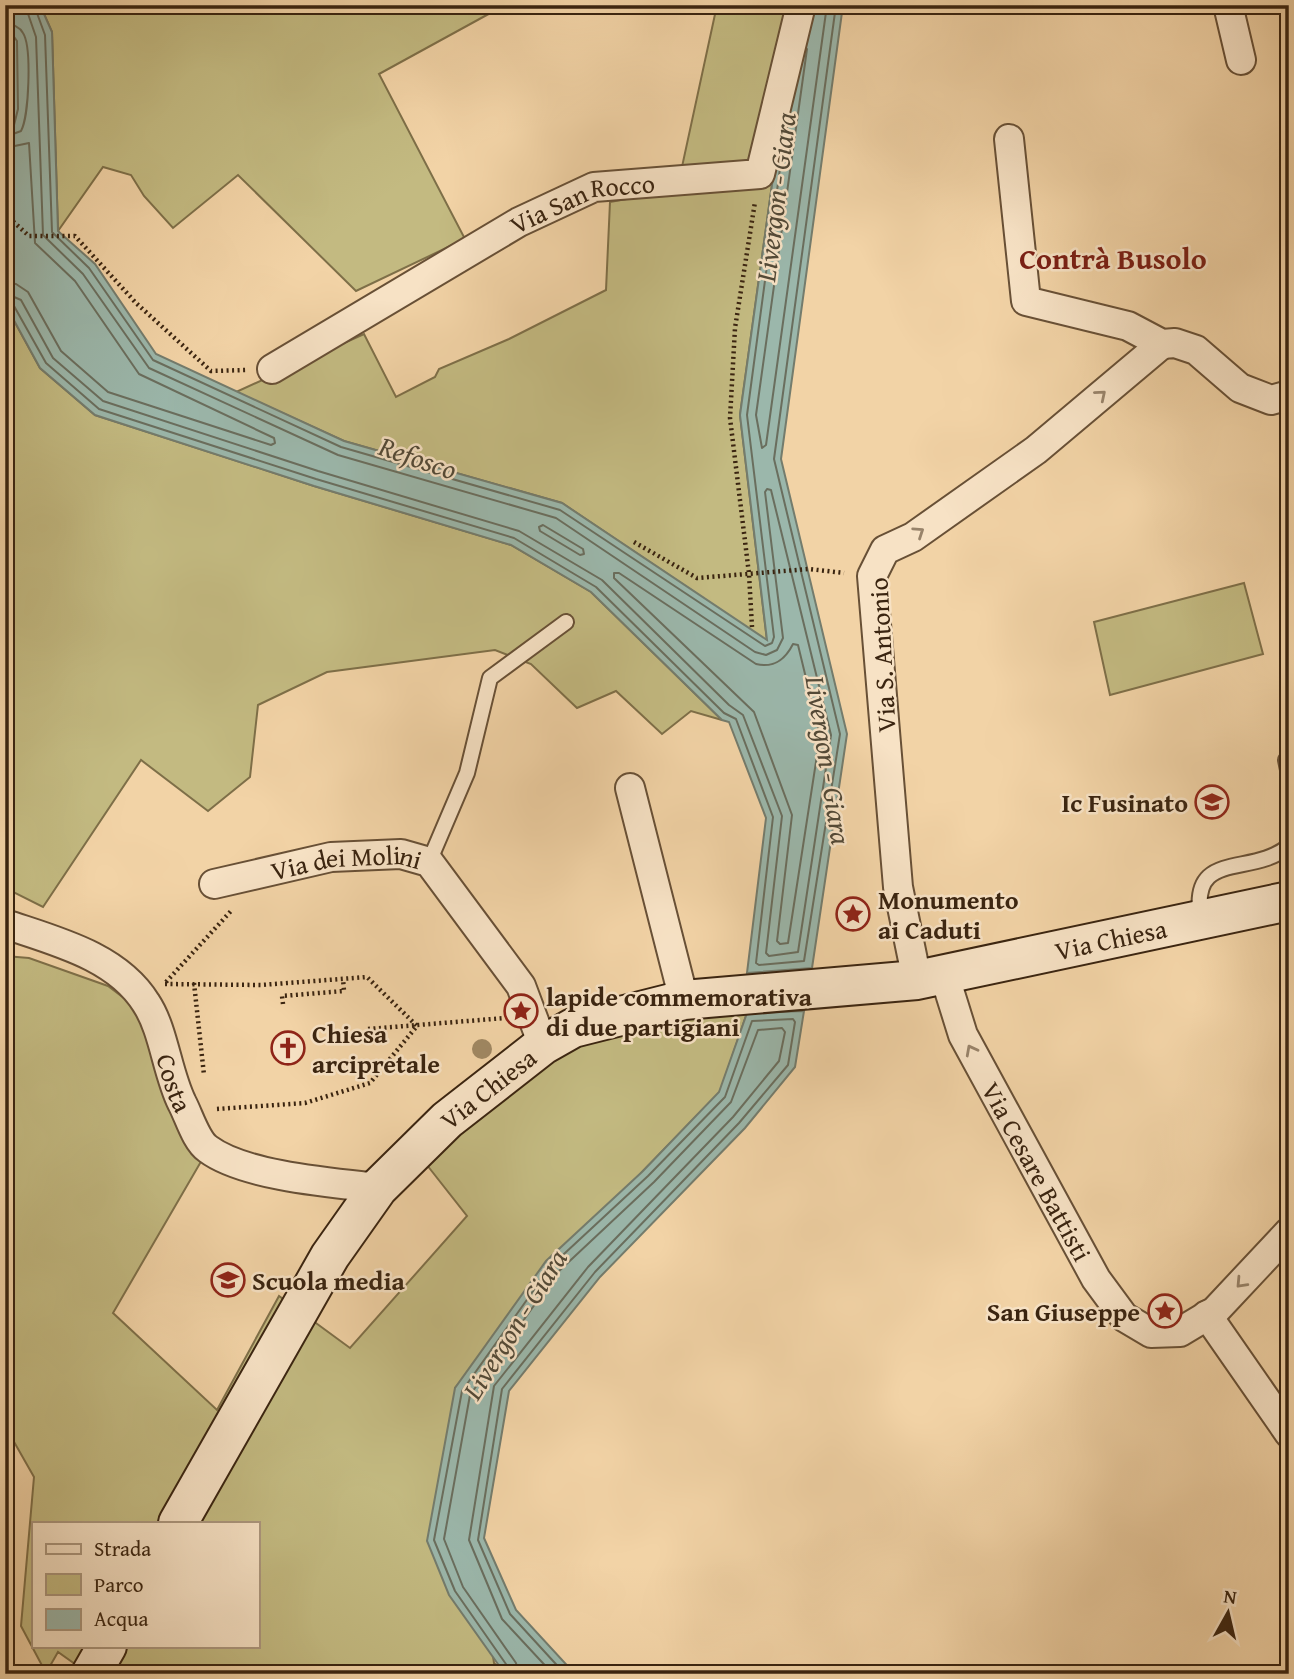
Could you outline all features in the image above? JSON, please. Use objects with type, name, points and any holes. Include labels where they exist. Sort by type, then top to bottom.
[{"type":"main road","name":"Via Chiesa","points":[[179,1522],[330,1256],[378,1188],[538,1030],[573,1028],[684,1000],[765,995],[930,977],[1289,901]]},
{"type":"main road","points":[[90,1674],[106,1648]]},
{"type":"street","points":[[760,174],[801,5]]},
{"type":"street","points":[[1228,5],[1241,60]]},
{"type":"street","points":[[1009,139],[1026,302],[1128,326],[1162,344],[1175,343],[1196,350],[1240,388],[1271,400],[1289,395]]},
{"type":"street","name":"Via San Rocco","points":[[271,369],[519,222],[594,187],[760,174]]},
{"type":"street","name":"Via S. Antonio","points":[[930,977],[898,887],[873,576],[885,550],[913,537],[1036,450],[1162,344]]},
{"type":"street","points":[[631,788],[684,1000]]},
{"type":"street","name":"Via dei Molini","points":[[225,881],[331,857],[401,854],[429,862],[521,986],[538,1030]]},
{"type":"street","name":"Costa","points":[[5,924],[58,943],[118,970],[147,1004],[179,1097],[206,1148],[232,1161],[264,1170],[316,1181],[378,1188]]},
{"type":"street","name":"Via Cesare Battisti","points":[[930,977],[1096,1279],[1124,1317],[1151,1333],[1180,1332],[1207,1315],[1289,1232]]},
{"type":"street","points":[[1207,1315],[1289,1433]]},
{"type":"lane","points":[[429,862],[467,773],[490,678],[566,622]]},
{"type":"lane","points":[[1201,920],[1198,900],[1202,882],[1213,871],[1275,858],[1289,846]]},
{"type":"path","points":[[752,627],[749,573],[730,418],[735,328],[760,174]]},
{"type":"path","points":[[5,214],[29,236],[75,236],[136,303],[211,371],[271,369]]},
{"type":"path","points":[[634,542],[696,578],[809,569],[873,576]]},
{"type":"path","points":[[225,881],[233,908],[165,984],[261,985],[367,977],[417,1026]]},
{"type":"path","points":[[283,1003],[282,996],[344,991],[344,979]]},
{"type":"path","points":[[194,983],[205,1084]]},
{"type":"path","points":[[208,1110],[305,1103],[370,1083],[417,1026]]},
{"type":"path","points":[[368,1030],[417,1026],[538,1030]]},
{"type":"green space","points":[[40,5],[505,5],[379,74],[465,239],[356,291],[238,175],[173,228],[144,196],[131,175],[103,167],[58,231],[52,32]]},
{"type":"green space","points":[[717,5],[797,5],[740,415],[767,641],[562,503],[344,441],[236,392],[364,334],[396,397],[435,377],[439,369],[509,339],[606,290],[610,202],[677,190]]},
{"type":"green space","points":[[5,36],[10,42],[11,109],[5,135]]},
{"type":"green space","points":[[5,304],[40,368],[95,415],[314,486],[511,545],[591,592],[722,720],[691,711],[662,734],[616,691],[577,708],[531,664],[495,650],[327,672],[258,705],[250,777],[208,811],[141,760],[43,907],[5,888]]},
{"type":"green space","points":[[1244,583],[1263,654],[1110,695],[1094,622]]},
{"type":"green space","points":[[5,956],[29,958],[108,986],[137,1008],[206,1153],[113,1313],[217,1410],[279,1296],[350,1348],[467,1216],[423,1160],[567,1038],[650,1023],[747,1013],[720,1092],[643,1171],[455,1388],[494,1663],[505,1674],[89,1674],[58,1652],[46,1673],[33,1648],[259,1648],[259,1522],[32,1522],[32,1647],[21,1626],[34,1477],[5,1426]]},
{"type":"water","name":"Livergon - Giara","points":[[5,5],[40,5],[52,32],[58,231],[95,264],[156,354],[344,441],[562,503],[767,640],[740,415],[797,5],[843,5],[781,459],[847,734],[812,968],[747,973],[766,818],[729,722],[722,720],[591,592],[511,545],[314,486],[95,415],[40,368],[5,304],[5,135],[11,109],[10,42],[5,36]]},
{"type":"water","name":"Livergon - Giara","points":[[804,1011],[795,1067],[745,1128],[600,1277],[509,1391],[484,1538],[516,1610],[575,1674],[505,1674],[449,1595],[427,1541],[455,1388],[546,1261],[643,1171],[719,1092],[747,1013]]},
{"type":"place","name":"Ic Fusinato","points":[[1212,802]]},
{"type":"place","name":"Monumento ai Caduti","points":[[853,914]]},
{"type":"place","name":"lapide commemorativa di due partigiani","points":[[521,1011]]},
{"type":"place","name":"Chiesa arcipretale","points":[[288,1048]]},
{"type":"place","name":"Scuola media","points":[[228,1280]]},
{"type":"place","name":"San Giuseppe","points":[[1165,1311]]},
{"type":"district","name":"Contrà Busolo","points":[[1113,258]]},
{"type":"water label","name":"Refosco","points":[[418,457]]}]
